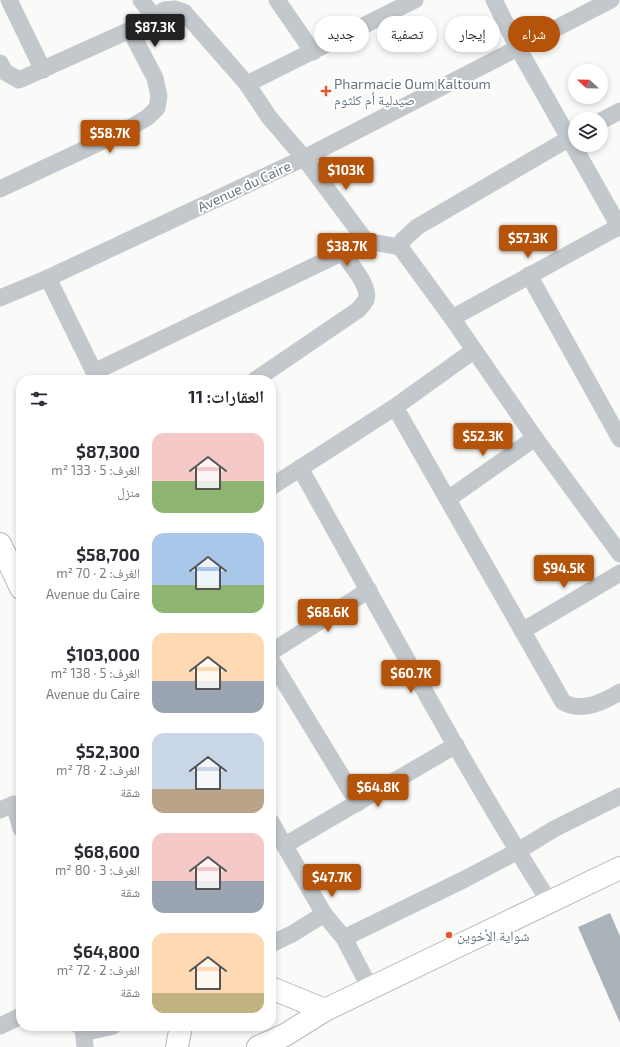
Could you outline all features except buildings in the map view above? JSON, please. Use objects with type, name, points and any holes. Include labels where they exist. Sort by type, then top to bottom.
[{"type":"main road","points":[[0,544],[16,578]]},
{"type":"main road","points":[[258,1047],[288,1041],[325,1010],[620,868]]},
{"type":"main road","points":[[276,990],[325,1010]]},
{"type":"main road","points":[[177,1047],[181,1031]]},
{"type":"street","points":[[9,0],[44,70]]},
{"type":"street","points":[[141,0],[154,18]]},
{"type":"street","points":[[247,84],[314,52],[277,0]]},
{"type":"street","points":[[369,24],[415,0]]},
{"type":"street","points":[[494,0],[508,28]]},
{"type":"street","name":"Avenue du Caire","points":[[560,26],[611,0]]},
{"type":"street","points":[[0,63],[5,72],[19,80],[130,30],[166,10],[175,9],[184,12],[247,84],[269,117],[304,158],[366,242]]},
{"type":"street","points":[[0,189],[126,130],[148,117],[157,108],[159,96],[155,78],[130,30]]},
{"type":"street","name":"Avenue du Caire","points":[[1,294],[48,278],[304,158],[510,52]]},
{"type":"street","points":[[520,52],[568,129]]},
{"type":"street","points":[[608,117],[620,111]]},
{"type":"street","points":[[400,247],[404,240],[417,227],[568,138]]},
{"type":"street","points":[[452,318],[620,227],[580,152]]},
{"type":"street","points":[[98,375],[366,242],[400,247],[452,318],[473,351],[535,438],[620,554]]},
{"type":"street","points":[[263,375],[358,310],[366,299],[367,291],[362,281],[342,253]]},
{"type":"street","points":[[529,275],[620,440]]},
{"type":"street","points":[[48,278],[96,375]]},
{"type":"street","points":[[276,483],[395,407],[473,351]]},
{"type":"street","points":[[395,407],[563,702],[572,707],[588,706],[618,698]]},
{"type":"street","points":[[448,499],[535,438]]},
{"type":"street","points":[[300,468],[456,745],[518,852],[550,903]]},
{"type":"street","points":[[522,631],[620,573]]},
{"type":"street","points":[[276,649],[369,590]]},
{"type":"street","points":[[276,668],[358,803]]},
{"type":"street","points":[[285,845],[456,745]]},
{"type":"street","points":[[344,938],[518,852],[554,829],[620,796]]},
{"type":"street","points":[[12,805],[16,816]]},
{"type":"street","points":[[276,830],[324,914],[344,938],[370,988]]},
{"type":"street","points":[[276,942],[292,934],[324,914]]},
{"type":"street","points":[[0,1026],[16,1018]]},
{"type":"street","points":[[82,1031],[86,1047]]},
{"type":"place","name":"Pharmacie Oum Kaltoum صيدلية أم كلثوم","points":[[326,91]]},
{"type":"place","name":"شواية الأخوين","points":[[449,935]]}]
